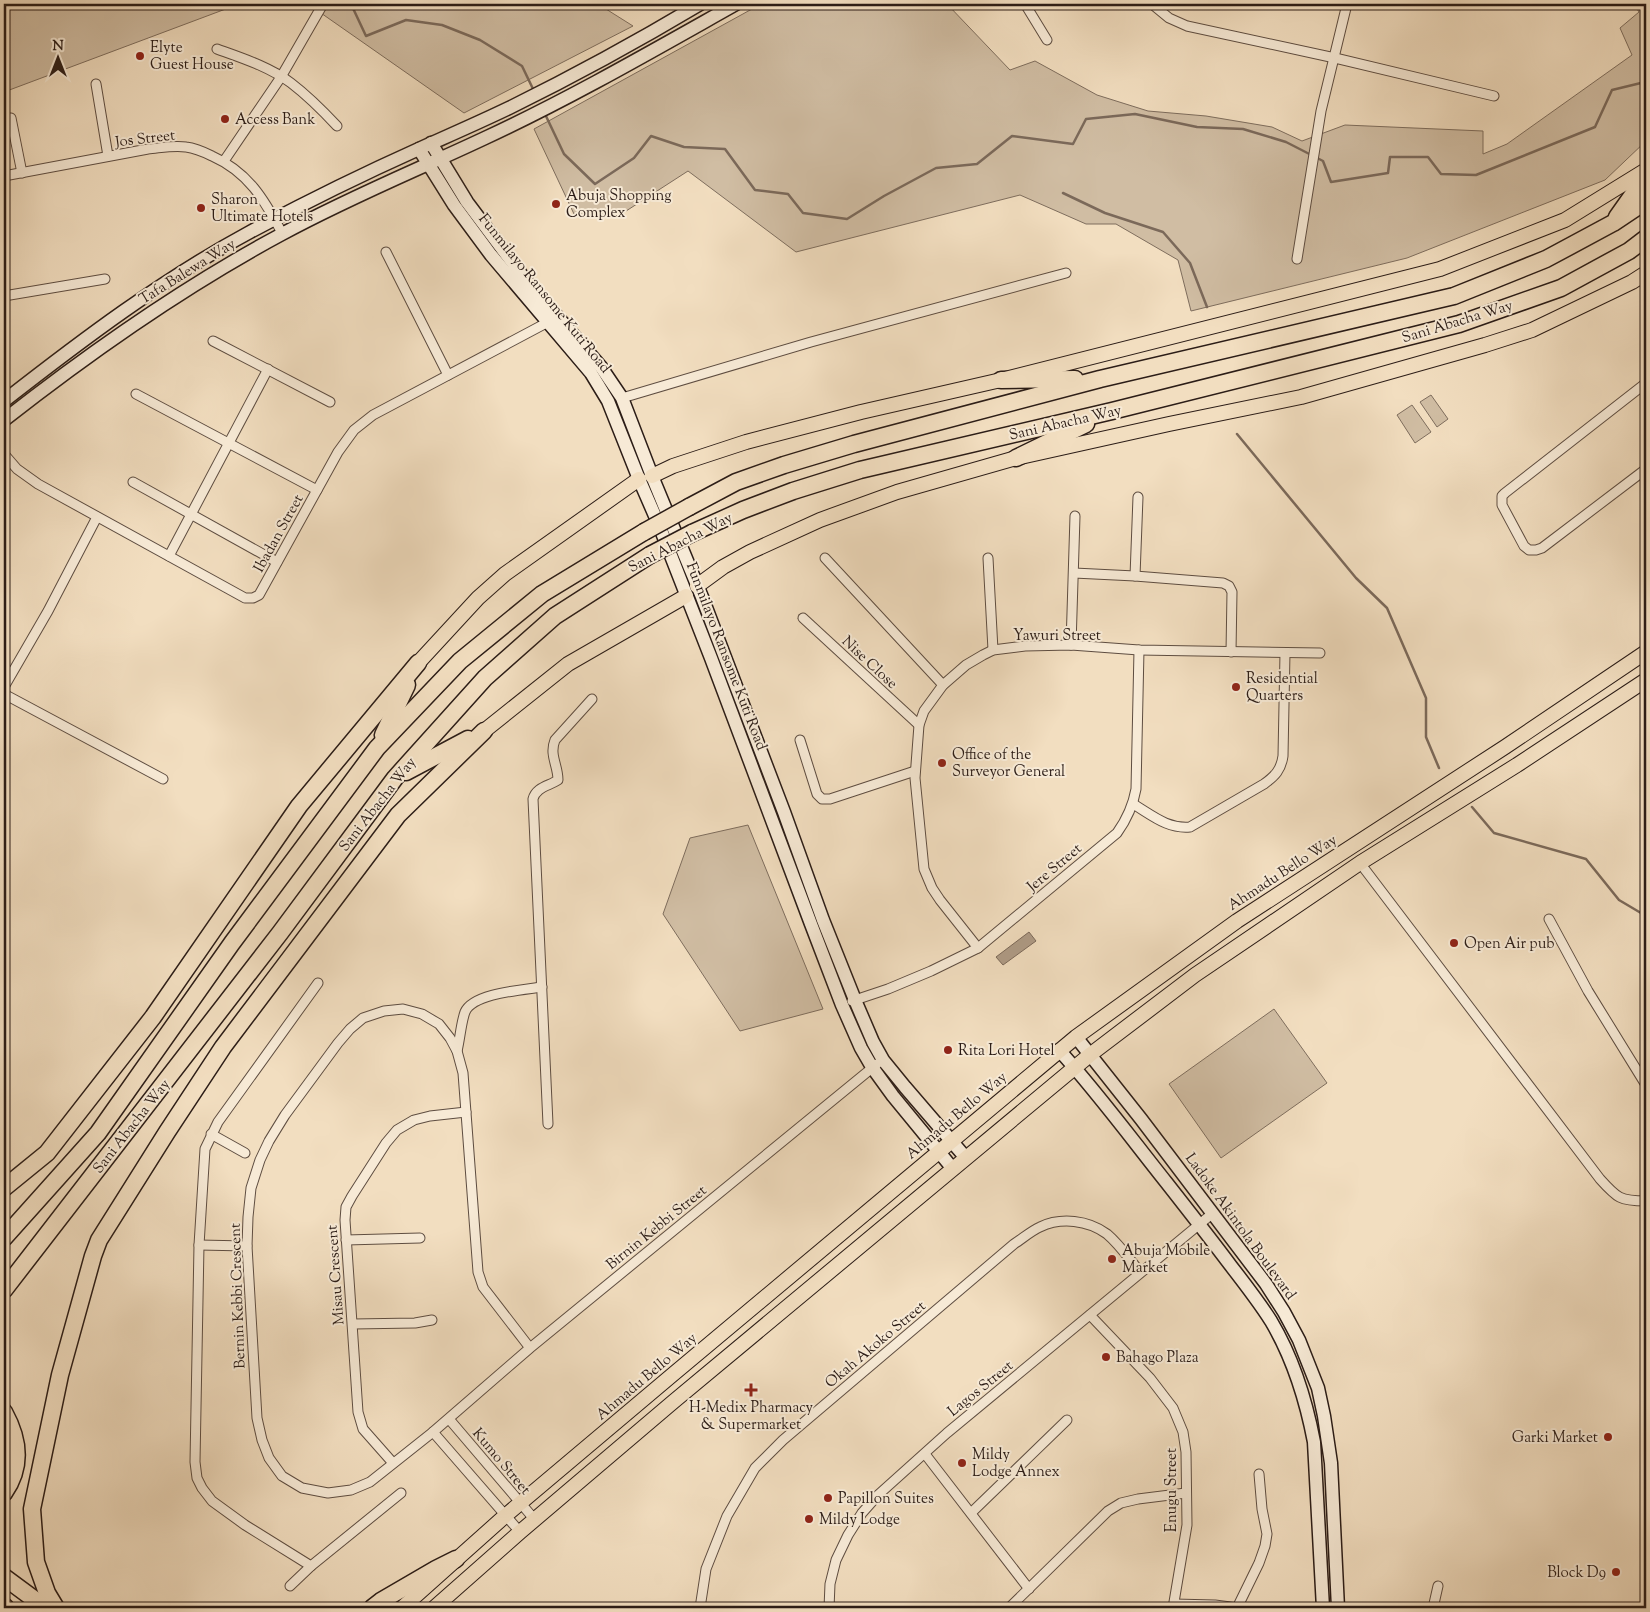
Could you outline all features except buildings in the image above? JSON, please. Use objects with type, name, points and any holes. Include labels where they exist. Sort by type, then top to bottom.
[{"type":"highway","points":[[1614,223],[1646,176]]},
{"type":"highway","name":"Sani Abacha Way","points":[[4,1238],[98,1133],[232,943],[377,748],[460,661],[542,594],[644,532],[736,482],[854,444],[1100,379],[1454,296],[1546,259],[1614,223],[1646,202]]},
{"type":"highway","name":"Sani Abacha Way","points":[[4,1290],[280,933],[395,778],[485,678],[555,616],[650,555],[743,510],[793,491],[860,470],[1112,411],[1459,324],[1561,288],[1628,251],[1646,238]]},
{"type":"highway","points":[[1628,251],[1646,248]]},
{"type":"highway","points":[[1001,380],[1100,379]]},
{"type":"highway","points":[[1016,458],[1112,411]]},
{"type":"highway","points":[[377,748],[418,663]]},
{"type":"highway","points":[[4,1188],[47,1153],[152,1017],[299,806],[418,663]]},
{"type":"highway","points":[[395,778],[484,731]]},
{"type":"highway","points":[[49,1608],[47,1593],[36,1562],[32,1509],[60,1375],[99,1240],[223,1047],[398,815],[484,731]]},
{"type":"highway","points":[[223,1047],[280,933]]},
{"type":"highway","points":[[152,1017],[232,943]]},
{"type":"highway","points":[[4,1412],[15,1434],[18,1455],[16,1467],[9,1486],[4,1493]]},
{"type":"highway","points":[[372,1608],[381,1601],[456,1559]]},
{"type":"highway","points":[[4,1577],[49,1608]]},
{"type":"highway","points":[[4,1585],[49,1608]]},
{"type":"main road","points":[[418,663],[478,598],[505,574],[645,478],[673,466],[746,442],[861,412],[1001,380],[1440,269],[1566,220],[1646,170]]},
{"type":"main road","name":"Sani Abacha Way","points":[[697,586],[723,567],[750,552],[820,520],[897,492],[1016,458],[1302,397],[1485,345],[1532,330],[1632,282],[1646,272]]},
{"type":"main road","points":[[484,731],[568,664],[686,596]]},
{"type":"main road","name":"Ahmadu Bello Way","points":[[402,1608],[520,1503],[1059,1050],[1230,926],[1505,747],[1646,652]]},
{"type":"main road","points":[[434,1608],[673,1402],[1091,1054],[1196,975],[1360,863],[1517,765],[1646,680]]},
{"type":"street","name":"Tafa Balewa Way","points":[[4,401],[71,348],[214,252],[274,219],[425,146],[510,108],[649,34],[700,4]]},
{"type":"street","name":"Tafa Balewa Way","points":[[4,420],[79,362],[133,324],[225,266],[282,234],[565,98],[736,4]]},
{"type":"street","points":[[1025,4],[1047,40]]},
{"type":"street","points":[[1152,4],[1169,18],[1187,26],[1335,58],[1494,96]]},
{"type":"street","points":[[1297,259],[1321,111],[1347,4]]},
{"type":"street","points":[[224,162],[281,77],[320,8]]},
{"type":"street","points":[[217,49],[246,60],[281,77],[302,92],[337,126]]},
{"type":"street","points":[[96,84],[108,156]]},
{"type":"street","points":[[11,118],[22,173]]},
{"type":"street","name":"Funmilayo Ransome Kuti Road","points":[[425,146],[454,205],[491,254],[553,320],[608,401],[697,586],[854,1000],[873,1042],[883,1060],[966,1158]]},
{"type":"street","name":"Jos Street","points":[[4,176],[148,149],[186,147],[203,152],[224,162],[242,174],[258,191],[282,234]]},
{"type":"street","points":[[386,252],[448,374]]},
{"type":"street","points":[[622,398],[811,342],[1066,273]]},
{"type":"street","points":[[4,296],[105,279]]},
{"type":"street","name":"Funmilayo Ransome Kuti Road","points":[[553,320],[579,340],[601,367],[622,398],[660,525],[686,596],[842,1005],[861,1048],[892,1096],[953,1169]]},
{"type":"street","name":"Ibadan Street","points":[[4,454],[17,469],[38,484],[245,598],[253,598],[258,595],[338,452],[354,430],[373,415],[553,320]]},
{"type":"street","points":[[213,341],[330,402]]},
{"type":"street","points":[[169,556],[268,369]]},
{"type":"street","points":[[1646,383],[1505,493],[1502,496],[1502,505],[1524,546],[1529,550],[1536,550],[1542,548],[1646,469]]},
{"type":"street","points":[[136,394],[317,490]]},
{"type":"street","points":[[133,482],[277,562]]},
{"type":"street","points":[[1135,576],[1138,497]]},
{"type":"street","points":[[1071,646],[1075,516]]},
{"type":"street","points":[[4,687],[48,611],[97,517]]},
{"type":"street","points":[[825,558],[943,685]]},
{"type":"street","points":[[988,558],[993,650]]},
{"type":"street","points":[[1074,573],[1222,583],[1229,586],[1232,592],[1231,652]]},
{"type":"street","name":"Nise Close","points":[[803,618],[919,725]]},
{"type":"street","name":"Yawuri Street","points":[[978,948],[940,900],[932,888],[924,869],[915,771],[919,725],[924,711],[943,685],[966,665],[993,650],[1025,646],[1320,653]]},
{"type":"street","name":"Jere Street","points":[[842,1005],[931,971],[978,948],[1117,833],[1125,822],[1133,804],[1136,789],[1139,650]]},
{"type":"street","points":[[1133,804],[1170,826],[1190,827],[1275,776],[1281,767],[1283,756],[1285,653]]},
{"type":"street","points":[[4,694],[163,779]]},
{"type":"street","points":[[548,1124],[533,799],[534,794],[538,790],[558,780],[552,747],[555,740],[592,699]]},
{"type":"street","points":[[800,740],[817,794],[822,799],[830,799],[915,771]]},
{"type":"street","points":[[1360,863],[1600,1179],[1615,1195],[1629,1201],[1646,1201]]},
{"type":"street","points":[[1549,919],[1588,991],[1646,1085]]},
{"type":"street","points":[[311,1566],[245,1525],[212,1501],[197,1478],[195,1462],[199,1245],[205,1150],[210,1134],[218,1122],[318,983]]},
{"type":"street","points":[[458,1051],[465,1011],[472,1003],[481,998],[542,987]]},
{"type":"street","name":"Bernin Kebbi Crescent","points":[[449,1419],[370,1482],[351,1490],[328,1493],[302,1488],[282,1476],[269,1458],[262,1440],[257,1418],[247,1246],[251,1188],[260,1160],[269,1141],[286,1115],[350,1029],[363,1018],[384,1011],[403,1009],[422,1014],[439,1024],[458,1051],[466,1112],[478,1272],[482,1287],[530,1348]]},
{"type":"street","name":"Ladoke Akintola Boulevard","points":[[1076,1037],[1091,1054],[1266,1284],[1300,1340],[1318,1388],[1328,1439],[1331,1463],[1338,1608]]},
{"type":"street","name":"Ladoke Akintola Boulevard","points":[[1059,1050],[1075,1067],[1200,1225],[1271,1321],[1285,1348],[1302,1392],[1314,1442],[1323,1608]]},
{"type":"street","name":"Birnin Kebbi Street","points":[[449,1419],[530,1348],[872,1067],[883,1060]]},
{"type":"street","name":"Misau Crescent","points":[[393,1463],[363,1429],[358,1412],[346,1240],[346,1206],[386,1143],[398,1130],[414,1120],[430,1116],[466,1112]]},
{"type":"street","points":[[210,1134],[245,1153]]},
{"type":"street","name":"Lagos Street","points":[[829,1608],[830,1584],[836,1560],[848,1535],[862,1513],[878,1495],[946,1433],[1213,1213]]},
{"type":"street","name":"Okah Akoko Street","points":[[700,1608],[709,1559],[727,1516],[755,1468],[783,1440],[1014,1244],[1040,1227],[1057,1222],[1072,1221],[1091,1225],[1107,1234],[1140,1272]]},
{"type":"street","points":[[346,1240],[420,1238]]},
{"type":"street","points":[[199,1245],[247,1246]]},
{"type":"street","name":"Enugu Street","points":[[1090,1315],[1150,1378],[1173,1408],[1183,1432],[1186,1452],[1187,1525],[1173,1606]]},
{"type":"street","points":[[353,1324],[414,1323],[432,1320]]},
{"type":"street","name":"Kumo Street","points":[[449,1419],[534,1520]]},
{"type":"street","points":[[971,1513],[1067,1420]]},
{"type":"street","points":[[433,1432],[520,1532]]},
{"type":"street","points":[[925,1454],[1029,1589]]},
{"type":"street","points":[[1173,1606],[1215,1604],[1238,1608],[1256,1570],[1265,1546],[1267,1534],[1262,1509],[1259,1474]]},
{"type":"street","points":[[290,1586],[311,1566],[401,1493]]},
{"type":"street","points":[[1009,1608],[1108,1511],[1121,1503],[1138,1499],[1186,1493]]},
{"type":"street","points":[[1433,1608],[1438,1586]]},
{"type":"shaded area","points":[[4,4],[239,4],[4,92]]},
{"type":"shaded area","points":[[308,4],[598,4],[633,26],[464,113]]},
{"type":"shaded area","points":[[761,4],[947,4],[1010,70],[1035,61],[1097,95],[1148,111],[1206,116],[1272,127],[1302,141],[1345,125],[1483,131],[1483,154],[1507,144],[1632,55],[1620,28],[1639,12],[1634,4],[1646,4],[1646,141],[1605,180],[1407,258],[1191,311],[1178,260],[1116,224],[1086,224],[1020,195],[796,252],[688,171],[623,213],[574,214],[534,129]]},
{"type":"shaded area","points":[[1431,395],[1448,419],[1437,427],[1420,402]]},
{"type":"shaded area","points":[[1412,405],[1431,432],[1415,443],[1397,415]]},
{"type":"shaded area","points":[[748,825],[823,1009],[740,1031],[663,914],[690,838]]},
{"type":"shaded area","points":[[1029,932],[1036,941],[1003,965],[996,957]]},
{"type":"shaded area","points":[[1274,1009],[1327,1083],[1221,1158],[1169,1084]]},
{"type":"waterway","points":[[351,4],[366,36],[406,20],[442,25],[480,40],[522,66],[534,91]]},
{"type":"waterway","points":[[545,114],[564,154],[595,184],[634,158],[651,136],[684,147],[725,149],[755,190],[788,194],[803,213],[847,219],[884,196],[936,168],[977,164],[1012,136],[1073,144],[1086,119],[1135,114],[1197,127],[1243,129],[1286,142],[1323,161],[1331,182],[1388,173],[1390,157],[1428,157],[1441,174],[1476,175],[1595,127],[1612,90],[1645,82],[1646,78]]},
{"type":"waterway","points":[[1063,193],[1105,213],[1163,232],[1190,263],[1207,307]]},
{"type":"waterway","points":[[1237,434],[1356,578],[1387,608],[1426,698],[1426,737],[1439,768]]},
{"type":"waterway","points":[[1472,807],[1494,833],[1586,859],[1619,900],[1646,916]]},
{"type":"place","name":"Elyte Guest House","points":[[140,56]]},
{"type":"place","name":"Access Bank","points":[[225,119]]},
{"type":"place","name":"Abuja Shopping Complex","points":[[556,204]]},
{"type":"place","name":"Sharon Ultimate Hotels","points":[[201,208]]},
{"type":"place","name":"Residential Quarters","points":[[1236,687]]},
{"type":"place","name":"Office of the Surveyor General","points":[[942,763]]},
{"type":"place","name":"Open Air pub","points":[[1454,943]]},
{"type":"place","name":"Rita Lori Hotel","points":[[948,1050]]},
{"type":"place","name":"Abuja Mobile Market","points":[[1112,1259]]},
{"type":"place","name":"Bahago Plaza","points":[[1106,1357]]},
{"type":"place","name":"H-Medix Pharmacy & Supermarket","points":[[751,1390]]},
{"type":"place","name":"Garki Market","points":[[1608,1437]]},
{"type":"place","name":"Mildy Lodge Annex","points":[[962,1463]]},
{"type":"place","name":"Papillon Suites","points":[[828,1498]]},
{"type":"place","name":"Mildy Lodge","points":[[809,1519]]},
{"type":"place","name":"Block D9","points":[[1616,1572]]}]
